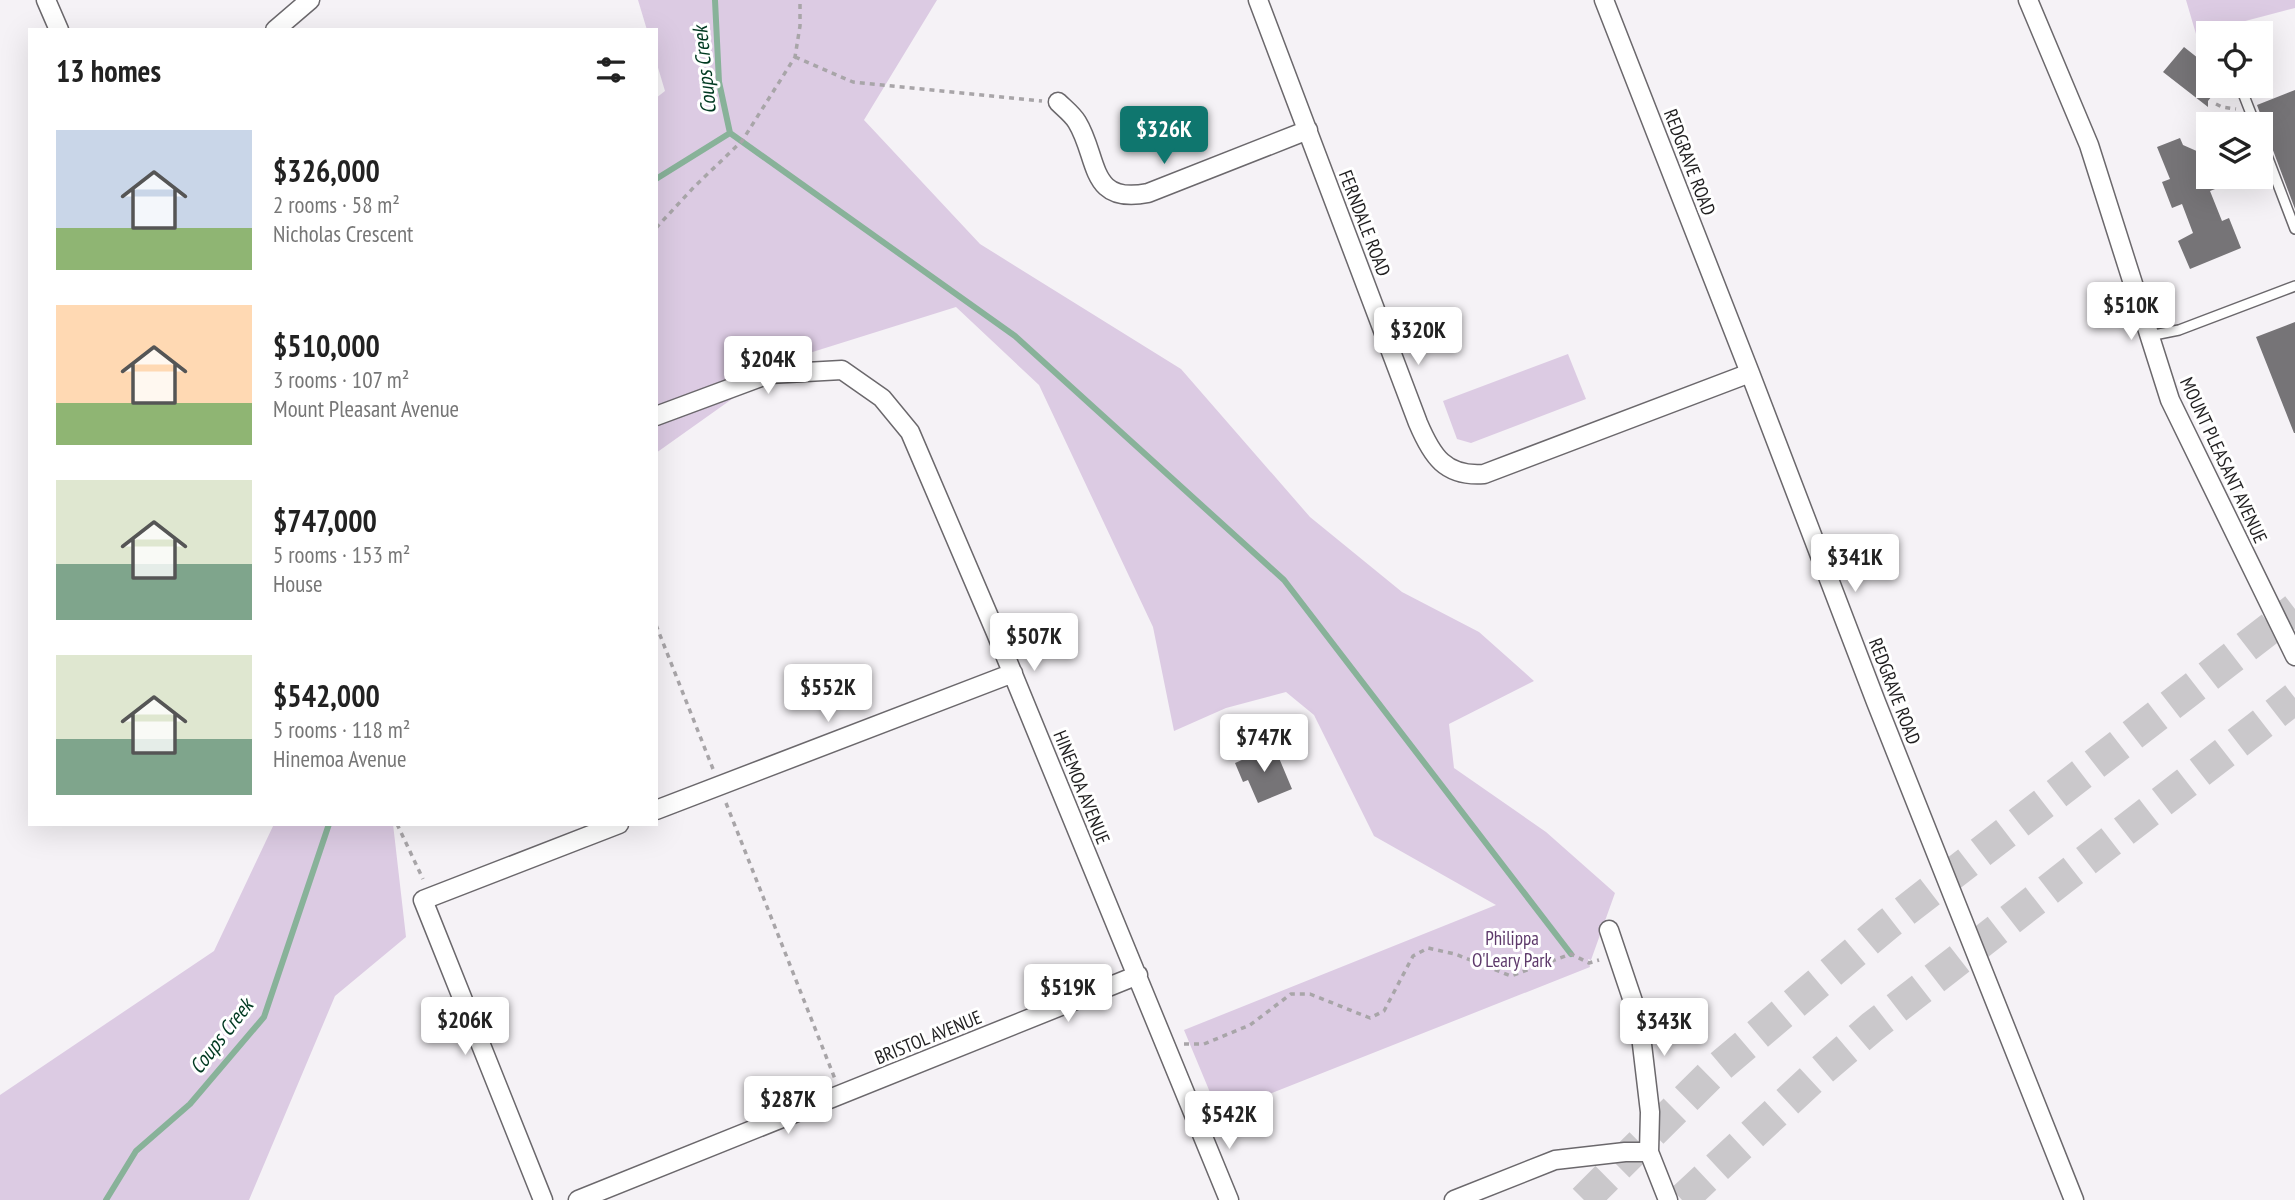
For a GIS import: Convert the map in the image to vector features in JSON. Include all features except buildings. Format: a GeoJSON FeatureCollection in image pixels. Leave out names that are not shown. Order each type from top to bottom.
{"type":"FeatureCollection","features":[{"type":"Feature","properties":{"kind":"street"},"geometry":{"type":"LineString","coordinates":[[46,0],[58,28]]}},
{"type":"Feature","properties":{"kind":"street"},"geometry":{"type":"LineString","coordinates":[[277,28],[310,0]]}},
{"type":"Feature","properties":{"kind":"street","name":"FERNDALE ROAD"},"geometry":{"type":"LineString","coordinates":[[1258,0],[1426,442],[1450,468],[1466,475],[1484,474],[1751,373]]}},
{"type":"Feature","properties":{"kind":"street","name":"REDGRAVE ROAD"},"geometry":{"type":"LineString","coordinates":[[1604,0],[1751,373],[1876,702],[2074,1200]]}},
{"type":"Feature","properties":{"kind":"street","name":"MOUNT PLEASANT AVENUE"},"geometry":{"type":"LineString","coordinates":[[2028,0],[2089,145],[2169,400],[2295,656]]}},
{"type":"Feature","properties":{"kind":"street"},"geometry":{"type":"LineString","coordinates":[[1058,102],[1077,121],[1096,173],[1104,186],[1116,194],[1133,196],[1148,193],[1308,130]]}},
{"type":"Feature","properties":{"kind":"street","name":"HINEMOA AVENUE"},"geometry":{"type":"LineString","coordinates":[[658,415],[769,374],[842,370],[882,398],[910,432],[1013,673],[1229,1200]]}},
{"type":"Feature","properties":{"kind":"street"},"geometry":{"type":"LineString","coordinates":[[658,809],[1013,673]]}},
{"type":"Feature","properties":{"kind":"street"},"geometry":{"type":"LineString","coordinates":[[543,1200],[423,900],[614,826]]}},
{"type":"Feature","properties":{"kind":"street"},"geometry":{"type":"LineString","coordinates":[[1609,930],[1639,1019],[1650,1112],[1649,1152],[1668,1200]]}},
{"type":"Feature","properties":{"kind":"street","name":"BRISTOL AVENUE"},"geometry":{"type":"LineString","coordinates":[[578,1200],[1138,975]]}},
{"type":"Feature","properties":{"kind":"street"},"geometry":{"type":"LineString","coordinates":[[1454,1200],[1555,1160],[1649,1152]]}},
{"type":"Feature","properties":{"kind":"lane"},"geometry":{"type":"LineString","coordinates":[[2273,171],[2295,229]]}},
{"type":"Feature","properties":{"kind":"lane"},"geometry":{"type":"LineString","coordinates":[[2149,336],[2179,330],[2295,286]]}},
{"type":"Feature","properties":{"kind":"path"},"geometry":{"type":"LineString","coordinates":[[658,227],[694,187],[742,141],[795,57],[800,26],[800,0]]}},
{"type":"Feature","properties":{"kind":"path"},"geometry":{"type":"LineString","coordinates":[[795,57],[853,82],[1058,102]]}},
{"type":"Feature","properties":{"kind":"path"},"geometry":{"type":"LineString","coordinates":[[658,630],[841,1094]]}},
{"type":"Feature","properties":{"kind":"path"},"geometry":{"type":"LineString","coordinates":[[398,826],[430,892],[423,900]]}},
{"type":"Feature","properties":{"kind":"path"},"geometry":{"type":"LineString","coordinates":[[1165,1044],[1204,1044],[1250,1025],[1291,994],[1310,994],[1370,1018],[1384,1011],[1413,956],[1428,948],[1455,954],[1511,976],[1571,954],[1589,963],[1617,953]]}},
{"type":"Feature","properties":{"kind":"green space","name":"Philippa O'Leary Park"},"geometry":{"type":"Polygon","coordinates":[[[638,0],[937,0],[864,120],[980,244],[1181,369],[1310,517],[1402,592],[1479,632],[1534,681],[1449,724],[1454,768],[1546,832],[1615,893],[1591,960],[1588,959],[1590,967],[1219,1114],[1184,1030],[1496,905],[1374,836],[1314,715],[1286,692],[1226,708],[1174,731],[1153,627],[1039,385],[956,307],[787,360],[658,452],[658,96],[665,91],[658,68],[658,28],[646,28],[638,0]]]}},
{"type":"Feature","properties":{"kind":"green space"},"geometry":{"type":"Polygon","coordinates":[[[2186,0],[2295,0],[2295,8],[2246,21],[2196,21],[2196,34],[2186,0]]]}},
{"type":"Feature","properties":{"kind":"green space"},"geometry":{"type":"Polygon","coordinates":[[[1568,354],[1586,399],[1471,443],[1457,439],[1443,401],[1568,354]]]}},
{"type":"Feature","properties":{"kind":"green space"},"geometry":{"type":"Polygon","coordinates":[[[273,826],[393,826],[406,937],[335,996],[249,1200],[0,1200],[0,1095],[214,951],[273,826]]]}},
{"type":"Feature","properties":{"kind":"waterway","name":"Coups Creek"},"geometry":{"type":"LineString","coordinates":[[658,178],[730,133],[719,82],[715,0]]}},
{"type":"Feature","properties":{"kind":"waterway"},"geometry":{"type":"LineString","coordinates":[[730,133],[1015,336],[1284,580],[1571,954]]}},
{"type":"Feature","properties":{"kind":"waterway","name":"Coups Creek"},"geometry":{"type":"LineString","coordinates":[[106,1200],[136,1151],[190,1104],[264,1017],[328,826]]}},
{"type":"Feature","properties":{"kind":"tunnel"},"geometry":{"type":"LineString","coordinates":[[1584,1200],[1711,1074],[1888,924],[2295,609]]}},
{"type":"Feature","properties":{"kind":"tunnel"},"geometry":{"type":"LineString","coordinates":[[1682,1200],[1816,1075],[1872,1027],[2295,698]]}}]}
